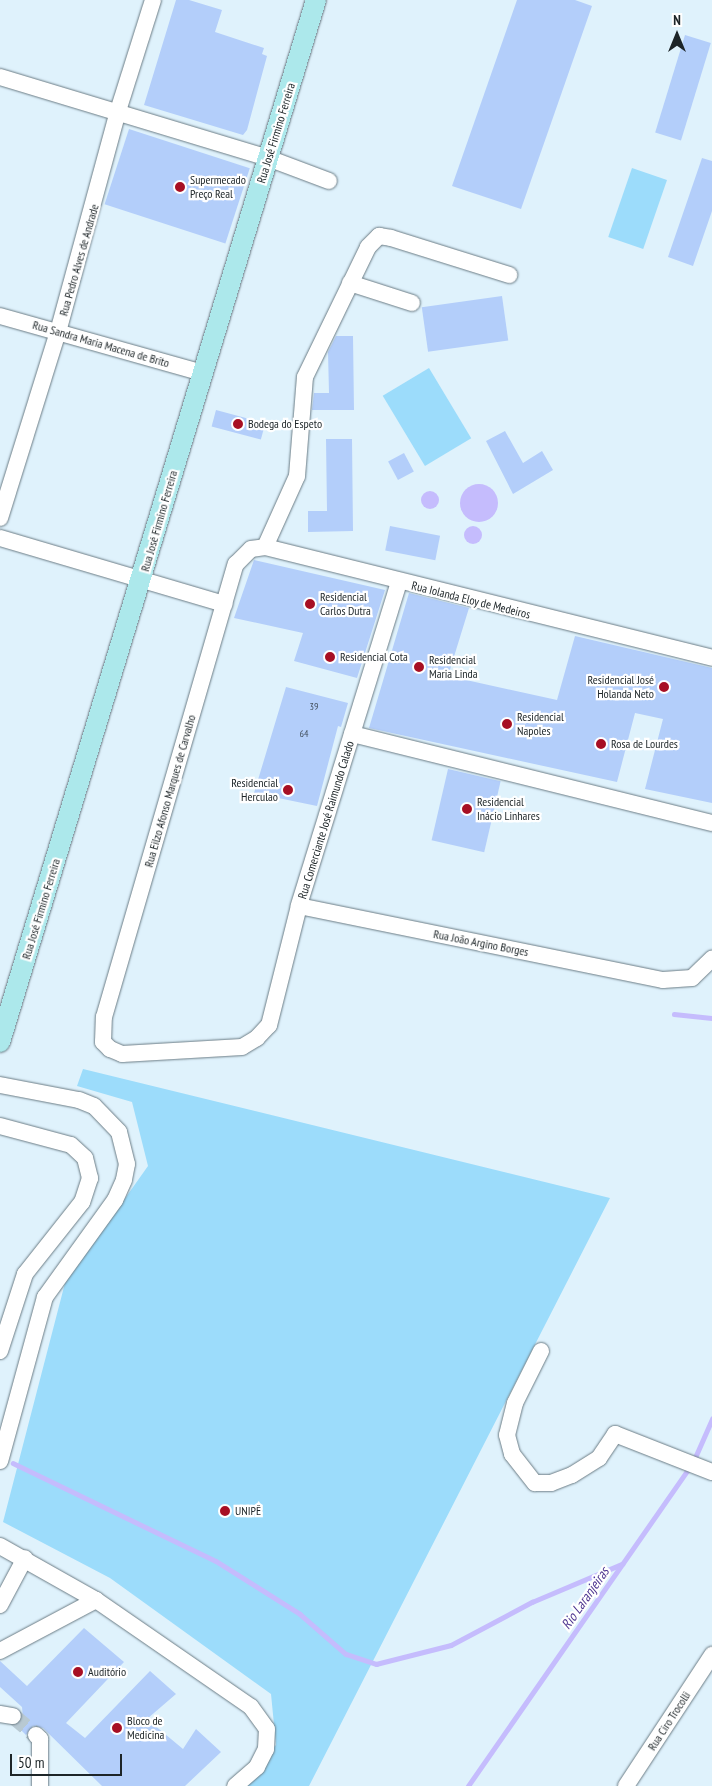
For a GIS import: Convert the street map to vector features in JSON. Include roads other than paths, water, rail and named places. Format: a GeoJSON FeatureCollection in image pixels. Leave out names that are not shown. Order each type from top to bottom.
{"type":"FeatureCollection","features":[{"type":"Feature","properties":{"kind":"main road","name":"Rua José Firmino Ferreira"},"geometry":{"type":"LineString","coordinates":[[0,1042],[142,581],[316,0]]}},
{"type":"Feature","properties":{"kind":"street","name":"Rua Pedro Alves de Andrade"},"geometry":{"type":"LineString","coordinates":[[0,518],[58,332],[118,111],[153,0]]}},
{"type":"Feature","properties":{"kind":"street"},"geometry":{"type":"LineString","coordinates":[[0,77],[118,111],[268,158],[329,181]]}},
{"type":"Feature","properties":{"kind":"street"},"geometry":{"type":"LineString","coordinates":[[265,547],[297,476],[305,377],[368,247],[379,236],[509,275]]}},
{"type":"Feature","properties":{"kind":"street"},"geometry":{"type":"LineString","coordinates":[[350,283],[412,303]]}},
{"type":"Feature","properties":{"kind":"street","name":"Rua Sandra Maria Macena de Brito"},"geometry":{"type":"LineString","coordinates":[[0,316],[203,373]]}},
{"type":"Feature","properties":{"kind":"street"},"geometry":{"type":"LineString","coordinates":[[0,538],[224,604]]}},
{"type":"Feature","properties":{"kind":"street","name":"Rua Eilzo Afonso Marques de Carvalho"},"geometry":{"type":"LineString","coordinates":[[242,1047],[122,1054],[110,1049],[104,1042],[104,1017],[236,564],[251,549],[265,547]]}},
{"type":"Feature","properties":{"kind":"street","name":"Rua Iolanda Eloy de Medeiros"},"geometry":{"type":"LineString","coordinates":[[265,547],[399,582],[712,658]]}},
{"type":"Feature","properties":{"kind":"street","name":"Rua Comerciante José Raimundo Calado"},"geometry":{"type":"LineString","coordinates":[[242,1047],[257,1038],[269,1025],[299,906],[399,582]]}},
{"type":"Feature","properties":{"kind":"street"},"geometry":{"type":"LineString","coordinates":[[352,734],[712,823]]}},
{"type":"Feature","properties":{"kind":"street","name":"Rua João Argino Borges"},"geometry":{"type":"LineString","coordinates":[[299,906],[663,980],[692,978],[712,959]]}},
{"type":"Feature","properties":{"kind":"street"},"geometry":{"type":"LineString","coordinates":[[0,1085],[79,1100],[94,1106],[119,1132],[127,1164],[124,1180],[115,1200],[45,1297],[0,1461]]}},
{"type":"Feature","properties":{"kind":"street"},"geometry":{"type":"LineString","coordinates":[[0,1126],[71,1145],[85,1158],[90,1178],[82,1202],[25,1274],[0,1351]]}},
{"type":"Feature","properties":{"kind":"street"},"geometry":{"type":"LineString","coordinates":[[541,1351],[515,1403],[507,1435],[512,1454],[535,1483],[551,1483],[572,1475],[599,1458],[615,1434],[674,1455],[705,1469]]}},
{"type":"Feature","properties":{"kind":"street"},"geometry":{"type":"LineString","coordinates":[[0,1546],[25,1558],[96,1600],[243,1702],[260,1717],[267,1729],[266,1749],[257,1767],[236,1786]]}},
{"type":"Feature","properties":{"kind":"street"},"geometry":{"type":"LineString","coordinates":[[0,1605],[25,1558]]}},
{"type":"Feature","properties":{"kind":"street"},"geometry":{"type":"LineString","coordinates":[[0,1650],[96,1600]]}},
{"type":"Feature","properties":{"kind":"street","name":"Rua Ciro Trocolli"},"geometry":{"type":"LineString","coordinates":[[630,1785],[712,1655]]}},
{"type":"Feature","properties":{"kind":"street"},"geometry":{"type":"LineString","coordinates":[[36,1735],[40,1739],[40,1786]]}},
{"type":"Feature","properties":{"kind":"waterway"},"geometry":{"type":"LineString","coordinates":[[674,1014],[712,1018]]}},
{"type":"Feature","properties":{"kind":"waterway","name":"Rio Laranjeiras"},"geometry":{"type":"LineString","coordinates":[[694,1460],[712,1419]]}},
{"type":"Feature","properties":{"kind":"waterway"},"geometry":{"type":"LineString","coordinates":[[13,1463],[216,1561],[300,1614],[346,1654],[376,1664],[451,1645],[532,1602],[622,1564]]}},
{"type":"Feature","properties":{"kind":"waterway","name":"Rio Laranjeiras"},"geometry":{"type":"LineString","coordinates":[[468,1786],[690,1467]]}},
{"type":"Feature","properties":{"kind":"tunnel"},"geometry":{"type":"LineString","coordinates":[[13,1716],[36,1735]]}},
{"type":"Feature","properties":{"kind":"place","name":"Supermecado Preço Real"},"geometry":{"type":"Point","coordinates":[180,187]}},
{"type":"Feature","properties":{"kind":"place","name":"Bodega do Espeto"},"geometry":{"type":"Point","coordinates":[238,424]}},
{"type":"Feature","properties":{"kind":"place","name":"Residencial Carlos Dutra"},"geometry":{"type":"Point","coordinates":[310,604]}},
{"type":"Feature","properties":{"kind":"place","name":"Residencial Cota"},"geometry":{"type":"Point","coordinates":[330,657]}},
{"type":"Feature","properties":{"kind":"place","name":"Residencial Maria Linda"},"geometry":{"type":"Point","coordinates":[419,667]}},
{"type":"Feature","properties":{"kind":"place","name":"Residencial José Holanda Neto"},"geometry":{"type":"Point","coordinates":[664,687]}},
{"type":"Feature","properties":{"kind":"place","name":"Residencial Napoles"},"geometry":{"type":"Point","coordinates":[507,724]}},
{"type":"Feature","properties":{"kind":"place","name":"Rosa de Lourdes"},"geometry":{"type":"Point","coordinates":[601,744]}},
{"type":"Feature","properties":{"kind":"place","name":"Residencial Herculao"},"geometry":{"type":"Point","coordinates":[288,790]}},
{"type":"Feature","properties":{"kind":"place","name":"Residencial Inácio Linhares"},"geometry":{"type":"Point","coordinates":[467,809]}},
{"type":"Feature","properties":{"kind":"place","name":"UNIPÊ"},"geometry":{"type":"Point","coordinates":[225,1511]}},
{"type":"Feature","properties":{"kind":"place","name":"Auditório"},"geometry":{"type":"Point","coordinates":[78,1672]}},
{"type":"Feature","properties":{"kind":"place","name":"Bloco de Medicina"},"geometry":{"type":"Point","coordinates":[117,1728]}}]}
